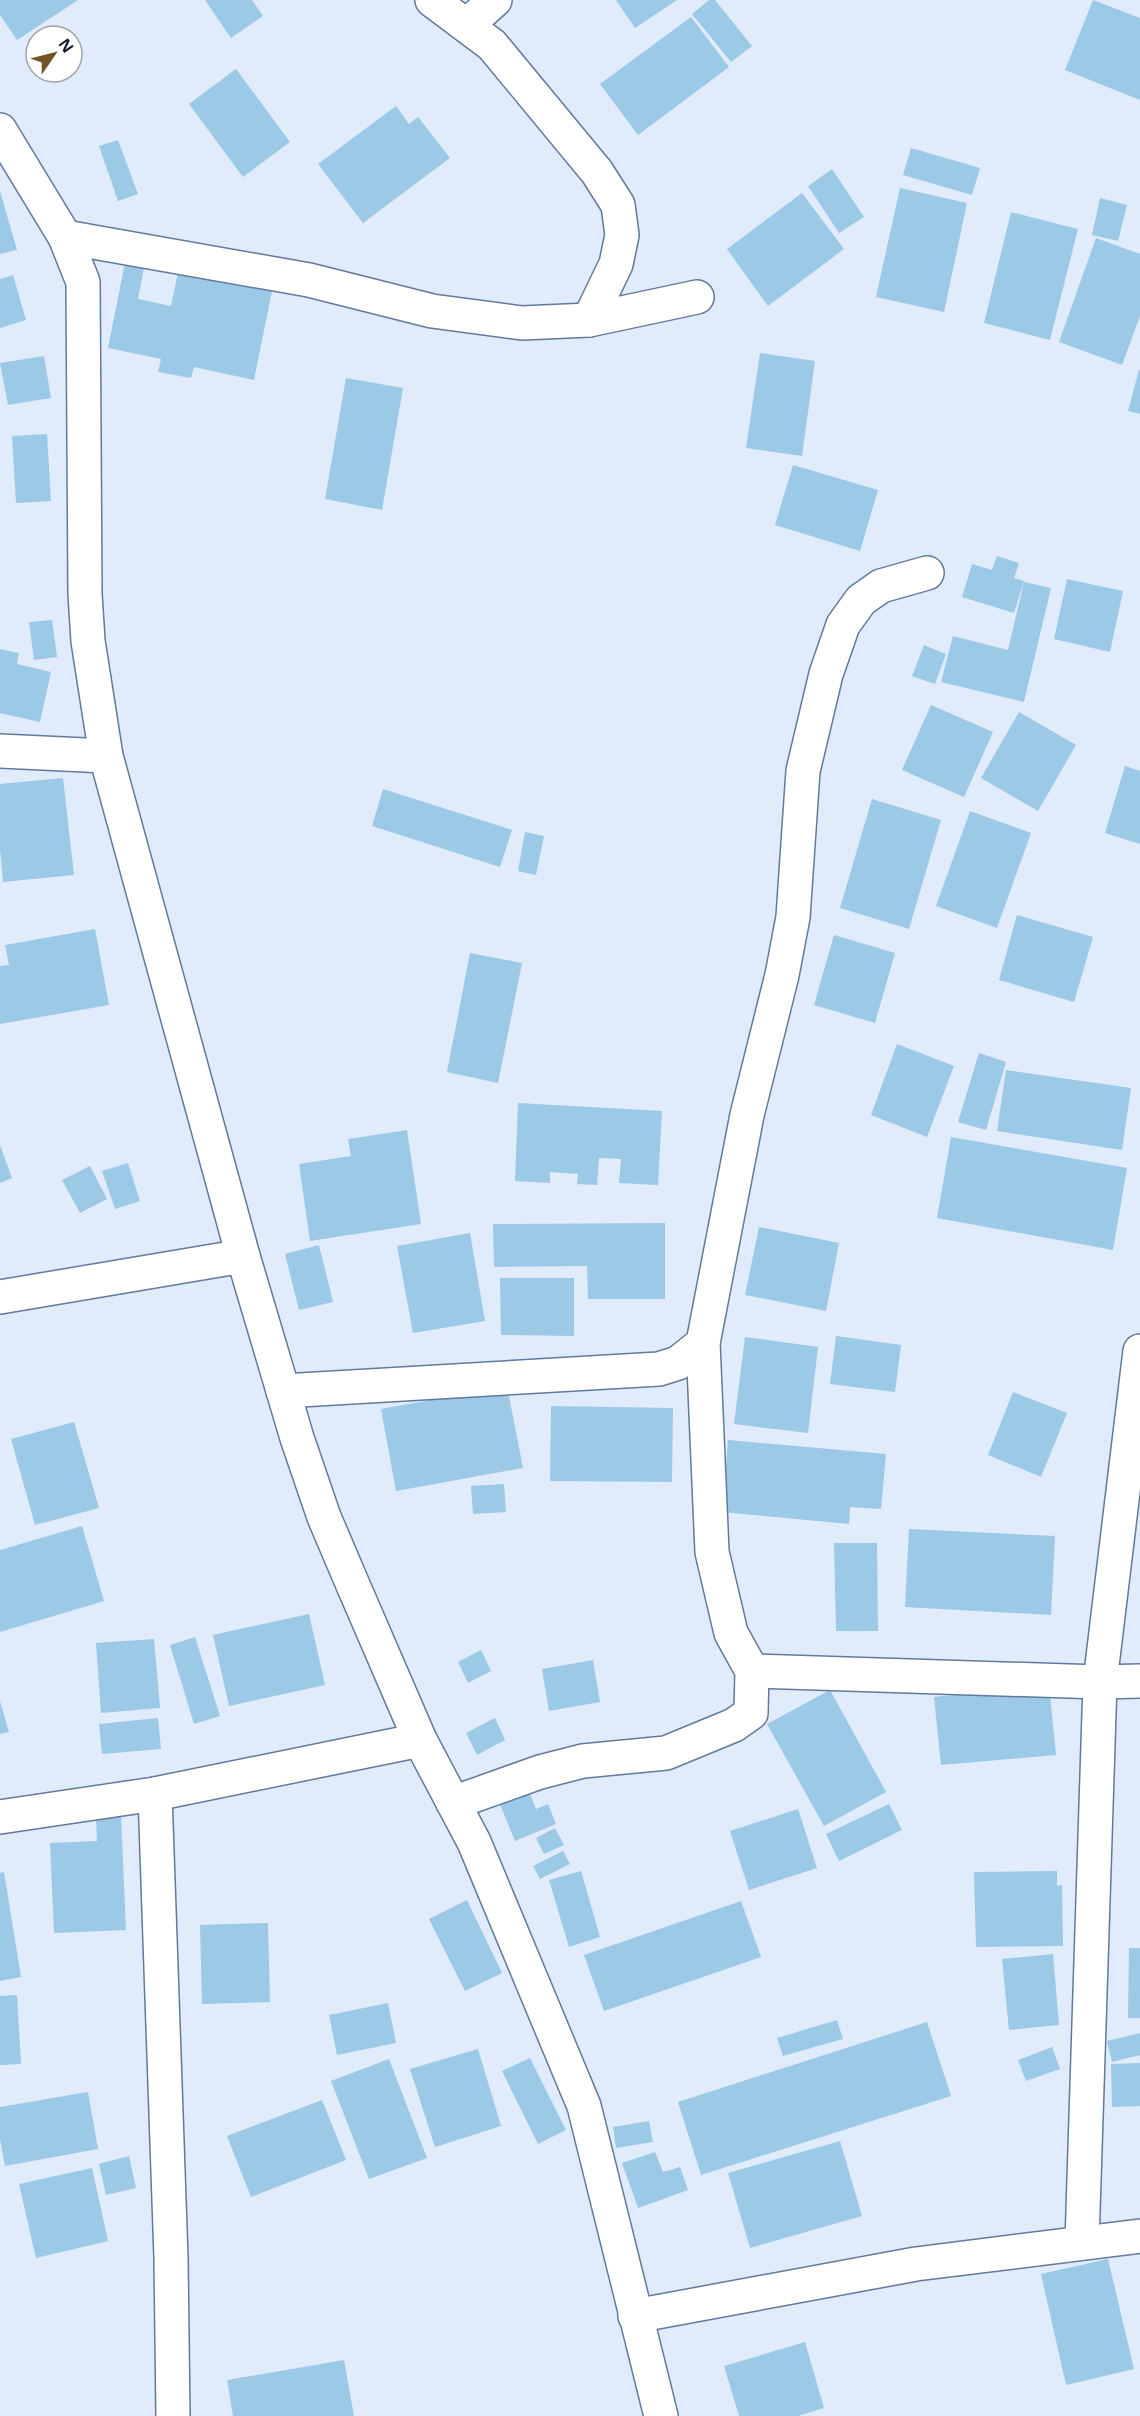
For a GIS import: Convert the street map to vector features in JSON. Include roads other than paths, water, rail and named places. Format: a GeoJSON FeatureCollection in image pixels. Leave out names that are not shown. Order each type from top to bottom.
{"type":"FeatureCollection","features":[{"type":"Feature","properties":{"kind":"street"},"geometry":{"type":"LineString","coordinates":[[432,0],[492,45],[597,172],[618,205],[622,235],[616,264],[589,320]]}},
{"type":"Feature","properties":{"kind":"street"},"geometry":{"type":"LineString","coordinates":[[467,25],[495,0]]}},
{"type":"Feature","properties":{"kind":"street"},"geometry":{"type":"LineString","coordinates":[[0,130],[65,237],[83,282],[84,594],[88,641],[106,756],[243,1256],[283,1391],[324,1517],[420,1740],[474,1842],[584,2106],[634,2316],[661,2416]]}},
{"type":"Feature","properties":{"kind":"street"},"geometry":{"type":"LineString","coordinates":[[65,237],[309,280],[432,311],[522,323],[589,320],[697,297]]}},
{"type":"Feature","properties":{"kind":"street"},"geometry":{"type":"LineString","coordinates":[[453,1803],[540,1772],[583,1761],[666,1753],[734,1725],[752,1713],[752,1671],[731,1633],[712,1552],[703,1343],[747,1114],[782,975],[793,917],[804,771],[826,674],[843,625],[861,600],[881,586],[927,573]]}},
{"type":"Feature","properties":{"kind":"street"},"geometry":{"type":"LineString","coordinates":[[0,751],[106,756]]}},
{"type":"Feature","properties":{"kind":"street"},"geometry":{"type":"LineString","coordinates":[[0,1297],[243,1256]]}},
{"type":"Feature","properties":{"kind":"street"},"geometry":{"type":"LineString","coordinates":[[283,1391],[659,1369],[678,1363],[703,1343]]}},
{"type":"Feature","properties":{"kind":"street"},"geometry":{"type":"LineString","coordinates":[[1082,2242],[1100,1682],[1140,1351]]}},
{"type":"Feature","properties":{"kind":"street"},"geometry":{"type":"LineString","coordinates":[[752,1671],[1100,1682],[1140,1681]]}},
{"type":"Feature","properties":{"kind":"street"},"geometry":{"type":"LineString","coordinates":[[0,1817],[155,1794],[420,1740]]}},
{"type":"Feature","properties":{"kind":"street"},"geometry":{"type":"LineString","coordinates":[[155,1794],[171,2258],[173,2416]]}},
{"type":"Feature","properties":{"kind":"street"},"geometry":{"type":"LineString","coordinates":[[634,2316],[916,2264],[1140,2236]]}}]}
